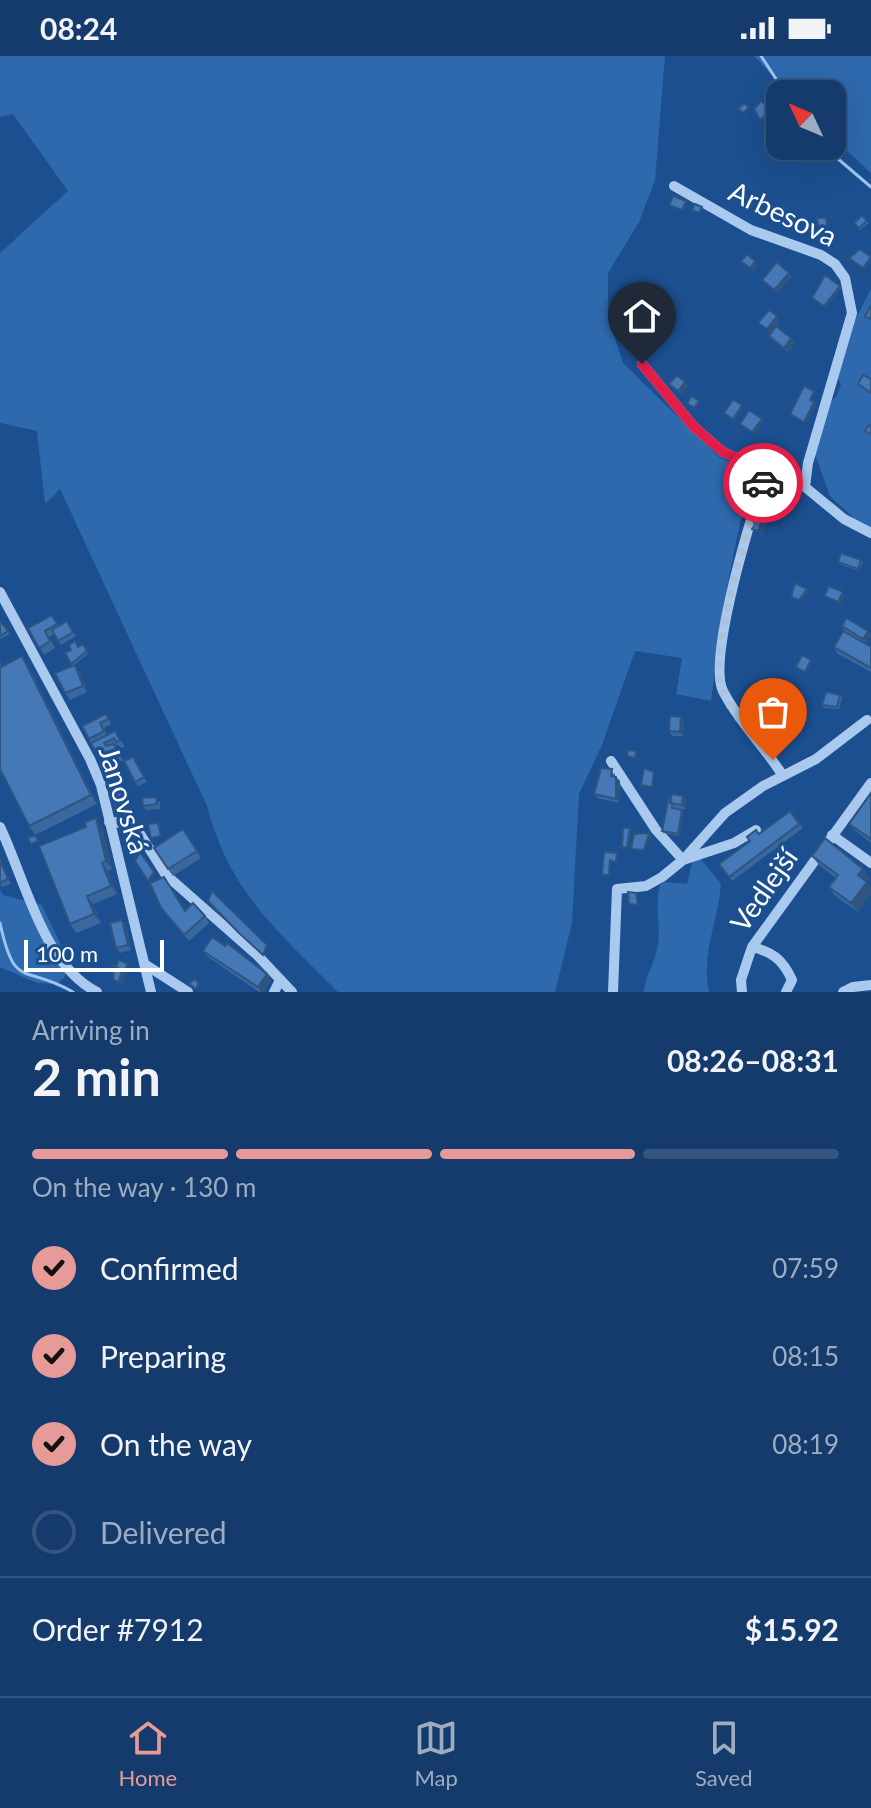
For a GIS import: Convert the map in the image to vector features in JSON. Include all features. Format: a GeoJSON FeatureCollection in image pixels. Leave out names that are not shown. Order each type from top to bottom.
{"type":"FeatureCollection","features":[{"type":"Feature","properties":{"kind":"street","name":"Arbesova"},"geometry":{"type":"LineString","coordinates":[[674,186],[751,230],[821,255],[835,264],[845,278],[852,313],[808,463],[805,487]]}},
{"type":"Feature","properties":{"kind":"street"},"geometry":{"type":"LineString","coordinates":[[642,364],[694,427],[723,452],[805,487],[844,519],[871,533]]}},
{"type":"Feature","properties":{"kind":"street"},"geometry":{"type":"LineString","coordinates":[[767,471],[753,508],[723,639],[719,679],[734,708],[783,776]]}},
{"type":"Feature","properties":{"kind":"street","name":"Janovská"},"geometry":{"type":"LineString","coordinates":[[0,592],[90,759],[109,822],[151,992]]}},
{"type":"Feature","properties":{"kind":"street"},"geometry":{"type":"LineString","coordinates":[[613,992],[617,889],[646,886],[683,860],[725,813],[816,759],[867,720]]}},
{"type":"Feature","properties":{"kind":"street"},"geometry":{"type":"LineString","coordinates":[[611,761],[656,830],[683,860]]}},
{"type":"Feature","properties":{"kind":"street","name":"Vedlejší"},"geometry":{"type":"LineString","coordinates":[[742,992],[741,980],[752,947],[871,783]]}},
{"type":"Feature","properties":{"kind":"street"},"geometry":{"type":"LineString","coordinates":[[109,822],[133,823],[166,875],[292,992]]}},
{"type":"Feature","properties":{"kind":"street"},"geometry":{"type":"LineString","coordinates":[[0,827],[54,954],[71,976],[97,992]]}},
{"type":"Feature","properties":{"kind":"street"},"geometry":{"type":"LineString","coordinates":[[683,860],[734,843],[756,830]]}},
{"type":"Feature","properties":{"kind":"street"},"geometry":{"type":"LineString","coordinates":[[832,835],[871,863]]}},
{"type":"Feature","properties":{"kind":"street"},"geometry":{"type":"LineString","coordinates":[[752,947],[769,951],[785,963],[792,980],[786,992]]}},
{"type":"Feature","properties":{"kind":"street"},"geometry":{"type":"LineString","coordinates":[[146,965],[188,992]]}},
{"type":"Feature","properties":{"kind":"street"},"geometry":{"type":"LineString","coordinates":[[274,992],[280,980]]}},
{"type":"Feature","properties":{"kind":"street"},"geometry":{"type":"LineString","coordinates":[[843,992],[871,985]]}},
{"type":"Feature","properties":{"kind":"shaded area"},"geometry":{"type":"Polygon","coordinates":[[[0,56],[665,56],[655,180],[639,222],[608,273],[608,317],[623,363],[719,457],[753,474],[733,558],[711,701],[676,694],[682,658],[635,651],[602,745],[579,794],[572,923],[555,992],[338,992],[276,929],[242,887],[60,489],[45,504],[37,431],[0,423],[0,253],[68,191],[13,114],[0,117],[0,56]]]}},
{"type":"Feature","properties":{"kind":"shaded area"},"geometry":{"type":"Polygon","coordinates":[[[754,56],[871,56],[871,173],[846,150],[846,80],[777,80],[754,56]]]}},
{"type":"Feature","properties":{"kind":"shaded area"},"geometry":{"type":"Polygon","coordinates":[[[871,289],[871,528],[855,519],[830,496],[814,452],[831,401],[837,396],[841,384],[838,379],[852,326],[871,289]]]}},
{"type":"Feature","properties":{"kind":"shaded area"},"geometry":{"type":"Polygon","coordinates":[[[700,858],[721,884],[708,951],[709,992],[644,992],[656,955],[660,885],[664,882],[687,884],[693,859],[700,858]]]}},
{"type":"Feature","properties":{"kind":"shaded area"},"geometry":{"type":"Polygon","coordinates":[[[0,890],[3,895],[42,905],[69,962],[64,978],[57,984],[37,983],[0,967],[0,890]]]}},
{"type":"Feature","properties":{"kind":"building"},"geometry":{"type":"Polygon","coordinates":[[[761,101],[766,105],[766,120],[763,117],[760,120],[754,109],[761,101]]]}},
{"type":"Feature","properties":{"kind":"building"},"geometry":{"type":"Polygon","coordinates":[[[744,103],[749,107],[744,113],[738,109],[744,103]]]}},
{"type":"Feature","properties":{"kind":"building"},"geometry":{"type":"Polygon","coordinates":[[[673,196],[686,201],[682,210],[669,205],[673,196]]]}},
{"type":"Feature","properties":{"kind":"building"},"geometry":{"type":"Polygon","coordinates":[[[695,204],[702,207],[699,213],[692,210],[695,204]]]}},
{"type":"Feature","properties":{"kind":"building"},"geometry":{"type":"Polygon","coordinates":[[[862,215],[867,221],[859,228],[854,223],[862,215]]]}},
{"type":"Feature","properties":{"kind":"building"},"geometry":{"type":"Polygon","coordinates":[[[817,218],[826,218],[828,232],[819,232],[817,218]]]}},
{"type":"Feature","properties":{"kind":"building"},"geometry":{"type":"Polygon","coordinates":[[[860,249],[871,257],[863,268],[849,258],[860,249]]]}},
{"type":"Feature","properties":{"kind":"building"},"geometry":{"type":"Polygon","coordinates":[[[747,254],[755,261],[750,268],[741,261],[747,254]]]}},
{"type":"Feature","properties":{"kind":"building"},"geometry":{"type":"Polygon","coordinates":[[[777,262],[789,273],[774,290],[762,280],[777,262]]]}},
{"type":"Feature","properties":{"kind":"building"},"geometry":{"type":"Polygon","coordinates":[[[825,275],[840,286],[824,306],[812,298],[825,275]]]}},
{"type":"Feature","properties":{"kind":"building"},"geometry":{"type":"Polygon","coordinates":[[[871,308],[871,319],[865,317],[871,308]]]}},
{"type":"Feature","properties":{"kind":"building"},"geometry":{"type":"Polygon","coordinates":[[[769,310],[777,316],[767,329],[758,323],[769,310]]]}},
{"type":"Feature","properties":{"kind":"building"},"geometry":{"type":"Polygon","coordinates":[[[658,317],[668,326],[654,347],[643,340],[658,317]]]}},
{"type":"Feature","properties":{"kind":"building"},"geometry":{"type":"Polygon","coordinates":[[[776,326],[791,338],[784,348],[769,336],[776,326]]]}},
{"type":"Feature","properties":{"kind":"building"},"geometry":{"type":"Polygon","coordinates":[[[677,375],[685,382],[678,391],[669,384],[677,375]]]}},
{"type":"Feature","properties":{"kind":"building"},"geometry":{"type":"Polygon","coordinates":[[[863,375],[871,379],[871,393],[858,384],[863,375]]]}},
{"type":"Feature","properties":{"kind":"building"},"geometry":{"type":"Polygon","coordinates":[[[804,386],[814,391],[810,400],[814,402],[804,422],[790,414],[804,386]]]}},
{"type":"Feature","properties":{"kind":"building"},"geometry":{"type":"Polygon","coordinates":[[[692,396],[699,401],[694,408],[687,403],[692,396]]]}},
{"type":"Feature","properties":{"kind":"building"},"geometry":{"type":"Polygon","coordinates":[[[733,400],[742,405],[733,419],[724,413],[733,400]]]}},
{"type":"Feature","properties":{"kind":"building"},"geometry":{"type":"Polygon","coordinates":[[[749,410],[762,419],[752,432],[740,424],[749,410]]]}},
{"type":"Feature","properties":{"kind":"building"},"geometry":{"type":"Polygon","coordinates":[[[755,514],[763,517],[758,531],[752,529],[755,514]]]}},
{"type":"Feature","properties":{"kind":"building"},"geometry":{"type":"Polygon","coordinates":[[[841,553],[861,560],[858,569],[838,562],[841,553]]]}},
{"type":"Feature","properties":{"kind":"building"},"geometry":{"type":"Polygon","coordinates":[[[795,583],[807,589],[799,600],[791,597],[795,583]]]}},
{"type":"Feature","properties":{"kind":"building"},"geometry":{"type":"Polygon","coordinates":[[[829,586],[843,592],[838,602],[824,596],[829,586]]]}},
{"type":"Feature","properties":{"kind":"building"},"geometry":{"type":"Polygon","coordinates":[[[52,615],[57,624],[45,631],[50,641],[39,648],[28,628],[52,615]]]}},
{"type":"Feature","properties":{"kind":"building"},"geometry":{"type":"Polygon","coordinates":[[[846,618],[868,631],[863,639],[842,626],[846,618]]]}},
{"type":"Feature","properties":{"kind":"building"},"geometry":{"type":"Polygon","coordinates":[[[0,621],[8,631],[0,636],[0,621]]]}},
{"type":"Feature","properties":{"kind":"building"},"geometry":{"type":"Polygon","coordinates":[[[67,621],[73,632],[58,641],[52,630],[67,621]]]}},
{"type":"Feature","properties":{"kind":"building"},"geometry":{"type":"Polygon","coordinates":[[[843,631],[871,647],[871,668],[834,647],[843,631]]]}},
{"type":"Feature","properties":{"kind":"building"},"geometry":{"type":"Polygon","coordinates":[[[75,641],[78,647],[83,644],[87,651],[71,664],[65,653],[71,650],[69,645],[75,641]]]}},
{"type":"Feature","properties":{"kind":"building"},"geometry":{"type":"Polygon","coordinates":[[[802,655],[811,660],[805,672],[796,667],[802,655]]]}},
{"type":"Feature","properties":{"kind":"building"},"geometry":{"type":"Polygon","coordinates":[[[22,656],[91,795],[29,826],[0,769],[0,666],[22,656]]]}},
{"type":"Feature","properties":{"kind":"building"},"geometry":{"type":"Polygon","coordinates":[[[75,665],[83,686],[65,693],[55,673],[75,665]]]}},
{"type":"Feature","properties":{"kind":"building"},"geometry":{"type":"Polygon","coordinates":[[[826,692],[840,695],[837,707],[822,705],[826,692]]]}},
{"type":"Feature","properties":{"kind":"building"},"geometry":{"type":"Polygon","coordinates":[[[106,714],[108,719],[100,723],[104,731],[89,739],[82,726],[106,714]]]}},
{"type":"Feature","properties":{"kind":"building"},"geometry":{"type":"Polygon","coordinates":[[[670,716],[681,717],[680,732],[669,731],[670,716]]]}},
{"type":"Feature","properties":{"kind":"building"},"geometry":{"type":"Polygon","coordinates":[[[115,731],[120,740],[116,742],[114,738],[104,743],[106,746],[114,744],[118,753],[111,757],[113,762],[104,767],[91,743],[115,731]]]}},
{"type":"Feature","properties":{"kind":"building"},"geometry":{"type":"Polygon","coordinates":[[[628,750],[636,751],[635,758],[627,756],[628,750]]]}},
{"type":"Feature","properties":{"kind":"building"},"geometry":{"type":"Polygon","coordinates":[[[133,757],[144,777],[135,782],[124,761],[133,757]]]}},
{"type":"Feature","properties":{"kind":"building"},"geometry":{"type":"Polygon","coordinates":[[[601,768],[612,769],[611,776],[616,777],[616,799],[594,794],[601,768]]]}},
{"type":"Feature","properties":{"kind":"building"},"geometry":{"type":"Polygon","coordinates":[[[644,768],[654,772],[652,787],[641,785],[644,768]]]}},
{"type":"Feature","properties":{"kind":"building"},"geometry":{"type":"Polygon","coordinates":[[[121,791],[124,804],[130,807],[116,811],[111,794],[121,791]]]}},
{"type":"Feature","properties":{"kind":"building"},"geometry":{"type":"Polygon","coordinates":[[[871,793],[871,839],[849,824],[871,793]]]}},
{"type":"Feature","properties":{"kind":"building"},"geometry":{"type":"Polygon","coordinates":[[[672,794],[683,796],[682,805],[670,803],[672,794]]]}},
{"type":"Feature","properties":{"kind":"building"},"geometry":{"type":"Polygon","coordinates":[[[156,797],[157,804],[143,806],[142,798],[156,797]]]}},
{"type":"Feature","properties":{"kind":"building"},"geometry":{"type":"Polygon","coordinates":[[[669,797],[672,808],[682,810],[678,834],[662,831],[669,797]]]}},
{"type":"Feature","properties":{"kind":"building"},"geometry":{"type":"Polygon","coordinates":[[[790,811],[799,824],[729,877],[719,864],[750,841],[747,837],[756,830],[759,834],[790,811]]]}},
{"type":"Feature","properties":{"kind":"building"},"geometry":{"type":"Polygon","coordinates":[[[96,818],[106,861],[102,863],[111,886],[87,896],[94,914],[70,924],[39,846],[86,827],[85,822],[96,818]]]}},
{"type":"Feature","properties":{"kind":"building"},"geometry":{"type":"Polygon","coordinates":[[[158,823],[161,836],[151,838],[148,824],[158,823]]]}},
{"type":"Feature","properties":{"kind":"building"},"geometry":{"type":"Polygon","coordinates":[[[623,828],[630,828],[627,847],[622,847],[623,828]]]}},
{"type":"Feature","properties":{"kind":"building"},"geometry":{"type":"Polygon","coordinates":[[[183,829],[197,851],[168,869],[154,848],[183,829]]]}},
{"type":"Feature","properties":{"kind":"building"},"geometry":{"type":"Polygon","coordinates":[[[649,833],[644,850],[631,849],[634,834],[649,833]]]}},
{"type":"Feature","properties":{"kind":"building"},"geometry":{"type":"Polygon","coordinates":[[[35,835],[38,841],[31,844],[28,838],[35,835]]]}},
{"type":"Feature","properties":{"kind":"building"},"geometry":{"type":"Polygon","coordinates":[[[825,838],[863,869],[858,875],[867,882],[851,903],[829,887],[838,875],[812,856],[825,838]]]}},
{"type":"Feature","properties":{"kind":"building"},"geometry":{"type":"Polygon","coordinates":[[[140,852],[154,872],[148,881],[135,861],[140,852]]]}},
{"type":"Feature","properties":{"kind":"building"},"geometry":{"type":"Polygon","coordinates":[[[604,852],[617,853],[616,862],[610,860],[609,875],[602,875],[604,852]]]}},
{"type":"Feature","properties":{"kind":"building"},"geometry":{"type":"Polygon","coordinates":[[[0,860],[8,879],[0,883],[0,860]]]}},
{"type":"Feature","properties":{"kind":"building"},"geometry":{"type":"Polygon","coordinates":[[[164,877],[185,911],[193,903],[205,916],[184,935],[161,908],[150,883],[164,877]]]}},
{"type":"Feature","properties":{"kind":"building"},"geometry":{"type":"Polygon","coordinates":[[[212,891],[267,945],[263,955],[208,901],[212,891]]]}},
{"type":"Feature","properties":{"kind":"building"},"geometry":{"type":"Polygon","coordinates":[[[628,892],[636,893],[638,905],[629,904],[628,892]]]}},
{"type":"Feature","properties":{"kind":"building"},"geometry":{"type":"Polygon","coordinates":[[[122,920],[128,945],[116,948],[110,923],[122,920]]]}},
{"type":"Feature","properties":{"kind":"building"},"geometry":{"type":"Polygon","coordinates":[[[212,937],[225,946],[227,943],[267,974],[258,987],[203,951],[212,937]]]}},
{"type":"Feature","properties":{"kind":"building"},"geometry":{"type":"Polygon","coordinates":[[[119,960],[128,964],[124,972],[116,967],[119,960]]]}},
{"type":"Feature","properties":{"kind":"building"},"geometry":{"type":"Polygon","coordinates":[[[114,966],[122,970],[119,982],[113,980],[114,966]]]}},
{"type":"Feature","properties":{"kind":"building"},"geometry":{"type":"Polygon","coordinates":[[[194,979],[199,983],[196,989],[189,984],[194,979]]]}},
{"type":"Feature","properties":{"kind":"waterway"},"geometry":{"type":"LineString","coordinates":[[761,56],[777,80]]}},
{"type":"Feature","properties":{"kind":"waterway"},"geometry":{"type":"LineString","coordinates":[[839,160],[871,187]]}},
{"type":"Feature","properties":{"kind":"waterway"},"geometry":{"type":"LineString","coordinates":[[0,923],[5,945],[17,968],[73,992]]}},
{"type":"Feature","properties":{"kind":"way so far"},"geometry":{"type":"LineString","coordinates":[[763,483],[753,508],[723,639],[719,679],[734,708],[773,760]]}},
{"type":"Feature","properties":{"kind":"route"},"geometry":{"type":"LineString","coordinates":[[642,364],[694,427],[723,452],[767,471],[763,483]]}}]}
